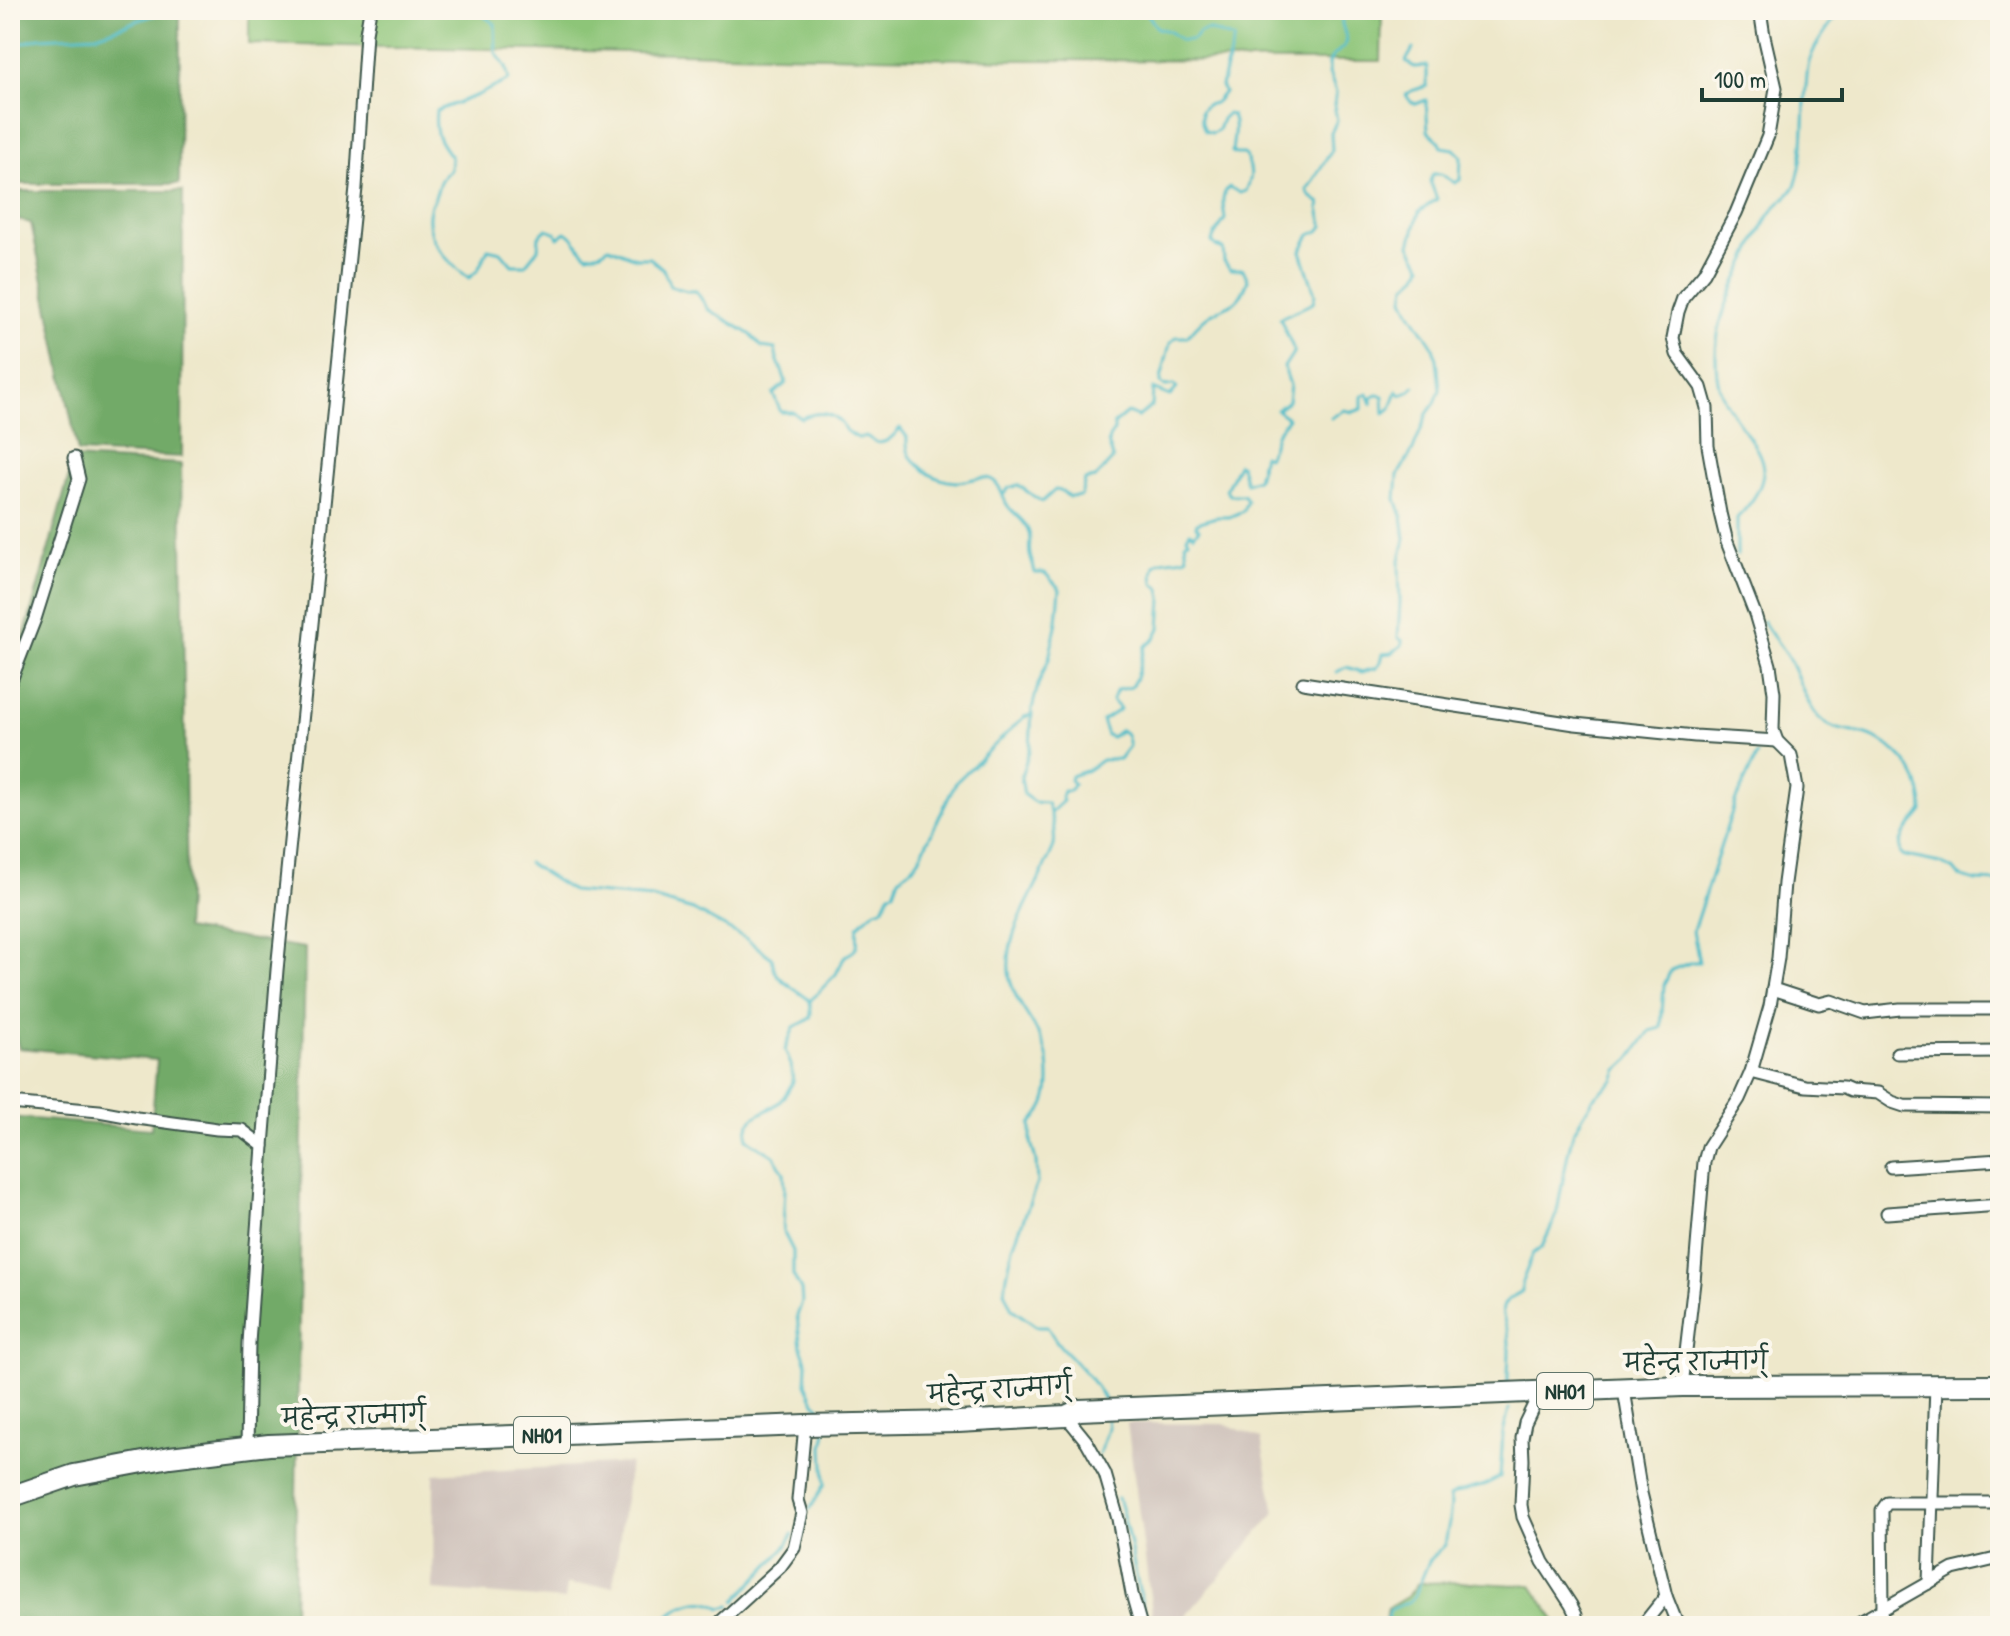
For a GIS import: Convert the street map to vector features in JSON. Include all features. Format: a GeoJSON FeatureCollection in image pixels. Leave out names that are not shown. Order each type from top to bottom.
{"type":"FeatureCollection","features":[{"type":"Feature","properties":{"kind":"highway","name":"महेन्द्र राज्मार्ग्"},"geometry":{"type":"LineString","coordinates":[[10,1497],[74,1475],[170,1457],[269,1445],[958,1422],[1130,1408],[1682,1386],[2000,1385]]}},
{"type":"Feature","properties":{"kind":"street"},"geometry":{"type":"LineString","coordinates":[[247,1447],[249,1343],[279,955],[356,188],[370,10]]}},
{"type":"Feature","properties":{"kind":"street"},"geometry":{"type":"LineString","coordinates":[[1682,1386],[1704,1162],[1708,1147],[1739,1099],[1751,1072],[1770,1006],[1797,788],[1791,755],[1777,741],[1773,730],[1774,693],[1770,665],[1755,614],[1727,542],[1720,513],[1708,446],[1707,408],[1701,387],[1677,354],[1673,338],[1683,298],[1704,273],[1736,213],[1768,136],[1776,88],[1760,10]]}},
{"type":"Feature","properties":{"kind":"street"},"geometry":{"type":"LineString","coordinates":[[10,683],[35,619],[79,479],[74,458]]}},
{"type":"Feature","properties":{"kind":"street"},"geometry":{"type":"LineString","coordinates":[[1303,683],[1575,724],[1777,741]]}},
{"type":"Feature","properties":{"kind":"street"},"geometry":{"type":"LineString","coordinates":[[1773,989],[1819,1004],[1831,1001],[1865,1013],[1900,1009],[2000,1009]]}},
{"type":"Feature","properties":{"kind":"street"},"geometry":{"type":"LineString","coordinates":[[1897,1053],[2000,1052]]}},
{"type":"Feature","properties":{"kind":"street"},"geometry":{"type":"LineString","coordinates":[[1751,1072],[1805,1086],[1878,1093],[1904,1106],[2000,1107]]}},
{"type":"Feature","properties":{"kind":"street"},"geometry":{"type":"LineString","coordinates":[[10,1103],[242,1130],[263,1146]]}},
{"type":"Feature","properties":{"kind":"street"},"geometry":{"type":"LineString","coordinates":[[1891,1167],[2000,1160]]}},
{"type":"Feature","properties":{"kind":"street"},"geometry":{"type":"LineString","coordinates":[[1887,1213],[2000,1205]]}},
{"type":"Feature","properties":{"kind":"street"},"geometry":{"type":"LineString","coordinates":[[1929,1583],[1936,1385]]}},
{"type":"Feature","properties":{"kind":"street"},"geometry":{"type":"LineString","coordinates":[[1624,1390],[1641,1493],[1666,1596],[1678,1626]]}},
{"type":"Feature","properties":{"kind":"street"},"geometry":{"type":"LineString","coordinates":[[1540,1392],[1525,1423],[1522,1438],[1521,1505],[1523,1517],[1543,1562],[1571,1605],[1578,1626]]}},
{"type":"Feature","properties":{"kind":"street"},"geometry":{"type":"LineString","coordinates":[[1073,1413],[1105,1474],[1141,1626]]}},
{"type":"Feature","properties":{"kind":"street"},"geometry":{"type":"LineString","coordinates":[[716,1626],[780,1567],[794,1548],[802,1513],[798,1500],[805,1425]]}},
{"type":"Feature","properties":{"kind":"street"},"geometry":{"type":"LineString","coordinates":[[1883,1609],[1882,1510],[1887,1503],[2000,1503]]}},
{"type":"Feature","properties":{"kind":"street"},"geometry":{"type":"LineString","coordinates":[[1853,1626],[1953,1569],[2000,1558]]}},
{"type":"Feature","properties":{"kind":"street"},"geometry":{"type":"LineString","coordinates":[[1642,1626],[1666,1596]]}},
{"type":"Feature","properties":{"kind":"shaded area"},"geometry":{"type":"Polygon","coordinates":[[[1127,1423],[1226,1424],[1261,1439],[1275,1513],[1177,1626],[1166,1626],[1153,1619],[1127,1423]]]}},
{"type":"Feature","properties":{"kind":"shaded area"},"geometry":{"type":"Polygon","coordinates":[[[630,1463],[613,1586],[567,1585],[565,1600],[433,1590],[434,1474],[630,1463]]]}},
{"type":"Feature","properties":{"kind":"green space"},"geometry":{"type":"Polygon","coordinates":[[[10,10],[180,10],[179,184],[10,184],[10,10]]]}},
{"type":"Feature","properties":{"kind":"green space"},"geometry":{"type":"Polygon","coordinates":[[[249,10],[1382,10],[1381,61],[1017,60],[249,44],[249,10]]]}},
{"type":"Feature","properties":{"kind":"green space"},"geometry":{"type":"Polygon","coordinates":[[[10,191],[183,191],[182,457],[78,452],[31,223],[10,218],[10,191]]]}},
{"type":"Feature","properties":{"kind":"green space"},"geometry":{"type":"Polygon","coordinates":[[[74,458],[181,464],[185,929],[305,948],[294,1626],[10,1626],[10,1117],[151,1129],[157,1060],[19,1048],[10,1021],[10,687],[74,458]]]}},
{"type":"Feature","properties":{"kind":"green space"},"geometry":{"type":"Polygon","coordinates":[[[1418,1583],[1532,1586],[1559,1626],[1385,1626],[1388,1608],[1408,1596],[1418,1583]]]}},
{"type":"Feature","properties":{"kind":"waterway"},"geometry":{"type":"LineString","coordinates":[[10,47],[39,38],[97,35],[168,10]]}},
{"type":"Feature","properties":{"kind":"waterway"},"geometry":{"type":"LineString","coordinates":[[476,10],[495,24],[496,53],[506,67],[509,80],[436,111],[438,136],[451,157],[450,170],[440,183],[431,206],[430,230],[439,249],[453,265],[469,278],[478,270],[488,249],[501,252],[512,265],[525,265],[538,249],[539,236],[547,229],[556,233],[558,238],[566,232],[588,255],[609,247],[636,258],[650,258],[663,269],[670,286],[696,291],[708,309],[750,334],[762,347],[775,349],[786,383],[773,394],[781,412],[793,412],[801,418],[827,414],[858,438],[868,437],[881,443],[900,428],[907,437],[912,458],[933,476],[956,482],[983,478],[993,480],[1008,506],[1027,526],[1035,573],[1045,573],[1060,589],[1057,621],[1049,659],[1032,709],[1030,748],[1021,777],[1024,795],[1034,802],[1047,803],[1053,824],[1054,846],[1021,916],[1009,957],[1011,983],[1046,1053],[1049,1087],[1045,1104],[1031,1124],[1037,1183],[1013,1247],[1004,1291],[1012,1309],[1036,1326],[1047,1326],[1105,1401]]}},
{"type":"Feature","properties":{"kind":"waterway"},"geometry":{"type":"LineString","coordinates":[[1002,496],[1009,488],[1018,485],[1042,502],[1055,490],[1069,497],[1081,496],[1085,480],[1095,478],[1113,459],[1108,441],[1114,424],[1127,413],[1138,417],[1152,406],[1153,389],[1170,396],[1177,388],[1161,384],[1170,343],[1176,337],[1187,337],[1208,316],[1234,302],[1248,280],[1243,269],[1230,269],[1224,261],[1223,249],[1212,242],[1225,219],[1223,202],[1226,191],[1229,187],[1240,193],[1246,191],[1251,177],[1250,168],[1244,154],[1232,152],[1232,115],[1227,114],[1218,130],[1212,133],[1205,131],[1201,111],[1206,105],[1215,103],[1224,92],[1221,86],[1234,39],[1208,30],[1200,32],[1192,40],[1181,40],[1157,28],[1145,10]]}},
{"type":"Feature","properties":{"kind":"waterway"},"geometry":{"type":"LineString","coordinates":[[1050,813],[1063,801],[1063,791],[1069,791],[1074,784],[1071,776],[1088,770],[1102,760],[1119,759],[1129,746],[1126,734],[1121,730],[1112,737],[1107,735],[1102,721],[1120,709],[1112,700],[1117,690],[1131,687],[1145,646],[1154,640],[1160,628],[1162,599],[1160,588],[1154,583],[1154,567],[1162,561],[1187,557],[1185,542],[1189,540],[1190,532],[1194,535],[1199,529],[1197,523],[1243,511],[1247,501],[1244,495],[1230,495],[1226,490],[1238,464],[1246,483],[1257,479],[1263,455],[1267,457],[1276,434],[1288,418],[1277,410],[1288,401],[1290,385],[1284,367],[1293,348],[1280,318],[1313,303],[1315,294],[1301,251],[1310,235],[1323,226],[1320,203],[1307,190],[1332,150],[1331,133],[1337,120],[1334,105],[1336,92],[1329,63],[1347,41],[1342,10]]}},
{"type":"Feature","properties":{"kind":"waterway"},"geometry":{"type":"LineString","coordinates":[[1737,555],[1737,518],[1754,498],[1762,482],[1763,467],[1759,453],[1730,410],[1720,388],[1716,356],[1719,329],[1732,291],[1763,226],[1796,183],[1803,147],[1809,62],[1840,10]]}},
{"type":"Feature","properties":{"kind":"waterway"},"geometry":{"type":"LineString","coordinates":[[1337,672],[1346,667],[1362,672],[1377,668],[1382,654],[1392,653],[1402,645],[1402,640],[1398,638],[1399,564],[1405,539],[1396,499],[1398,475],[1440,390],[1437,359],[1432,345],[1404,298],[1406,286],[1418,275],[1422,266],[1410,245],[1419,212],[1437,199],[1430,181],[1433,174],[1441,174],[1455,183],[1460,180],[1461,156],[1454,149],[1442,147],[1428,131],[1426,100],[1416,104],[1406,95],[1427,86],[1427,66],[1414,67],[1406,61],[1413,49]]}},
{"type":"Feature","properties":{"kind":"waterway"},"geometry":{"type":"LineString","coordinates":[[1363,395],[1368,394],[1372,404],[1372,398],[1383,396],[1384,414],[1391,408],[1397,391],[1401,395],[1415,386]]}},
{"type":"Feature","properties":{"kind":"waterway"},"geometry":{"type":"LineString","coordinates":[[1331,418],[1344,410],[1353,412],[1362,409],[1363,395]]}},
{"type":"Feature","properties":{"kind":"waterway"},"geometry":{"type":"LineString","coordinates":[[1763,621],[1790,661],[1818,717],[1833,727],[1863,734],[1887,745],[1913,773],[1922,797],[1923,811],[1903,837],[1901,855],[1940,863],[1959,876],[1976,881],[2000,882]]}},
{"type":"Feature","properties":{"kind":"waterway"},"geometry":{"type":"LineString","coordinates":[[810,1001],[836,974],[845,956],[857,947],[858,926],[875,910],[883,908],[899,878],[919,859],[956,782],[1024,717],[1032,715]]}},
{"type":"Feature","properties":{"kind":"waterway"},"geometry":{"type":"LineString","coordinates":[[1508,1386],[1509,1340],[1504,1306],[1522,1291],[1522,1282],[1533,1254],[1542,1247],[1556,1217],[1573,1133],[1593,1099],[1614,1080],[1618,1070],[1650,1031],[1661,1028],[1664,985],[1671,970],[1699,962],[1693,931],[1735,802],[1757,755]]}},
{"type":"Feature","properties":{"kind":"waterway"},"geometry":{"type":"LineString","coordinates":[[528,863],[572,891],[652,898],[693,910],[745,938],[772,958],[778,976],[810,1001],[810,1017],[794,1027],[785,1050],[793,1082],[780,1101],[752,1119],[747,1139],[774,1156],[784,1173],[783,1231],[793,1251],[793,1275],[801,1290],[802,1302],[797,1316],[801,1347],[807,1364],[806,1384],[825,1415]]}},
{"type":"Feature","properties":{"kind":"waterway"},"geometry":{"type":"LineString","coordinates":[[1391,1626],[1388,1619],[1390,1610],[1410,1601],[1429,1561],[1445,1545],[1451,1504],[1449,1497],[1500,1477],[1503,1433],[1509,1409]]}},
{"type":"Feature","properties":{"kind":"waterway"},"geometry":{"type":"LineString","coordinates":[[1099,1454],[1108,1429],[1107,1416]]}},
{"type":"Feature","properties":{"kind":"waterway"},"geometry":{"type":"LineString","coordinates":[[810,1509],[825,1484],[823,1447],[826,1431]]}},
{"type":"Feature","properties":{"kind":"waterway"},"geometry":{"type":"LineString","coordinates":[[1118,1498],[1148,1626]]}},
{"type":"Feature","properties":{"kind":"waterway"},"geometry":{"type":"LineString","coordinates":[[735,1601],[785,1548],[793,1534]]}},
{"type":"Feature","properties":{"kind":"waterway"},"geometry":{"type":"LineString","coordinates":[[660,1626],[672,1613],[688,1604],[705,1602],[721,1608],[730,1606]]}}]}
